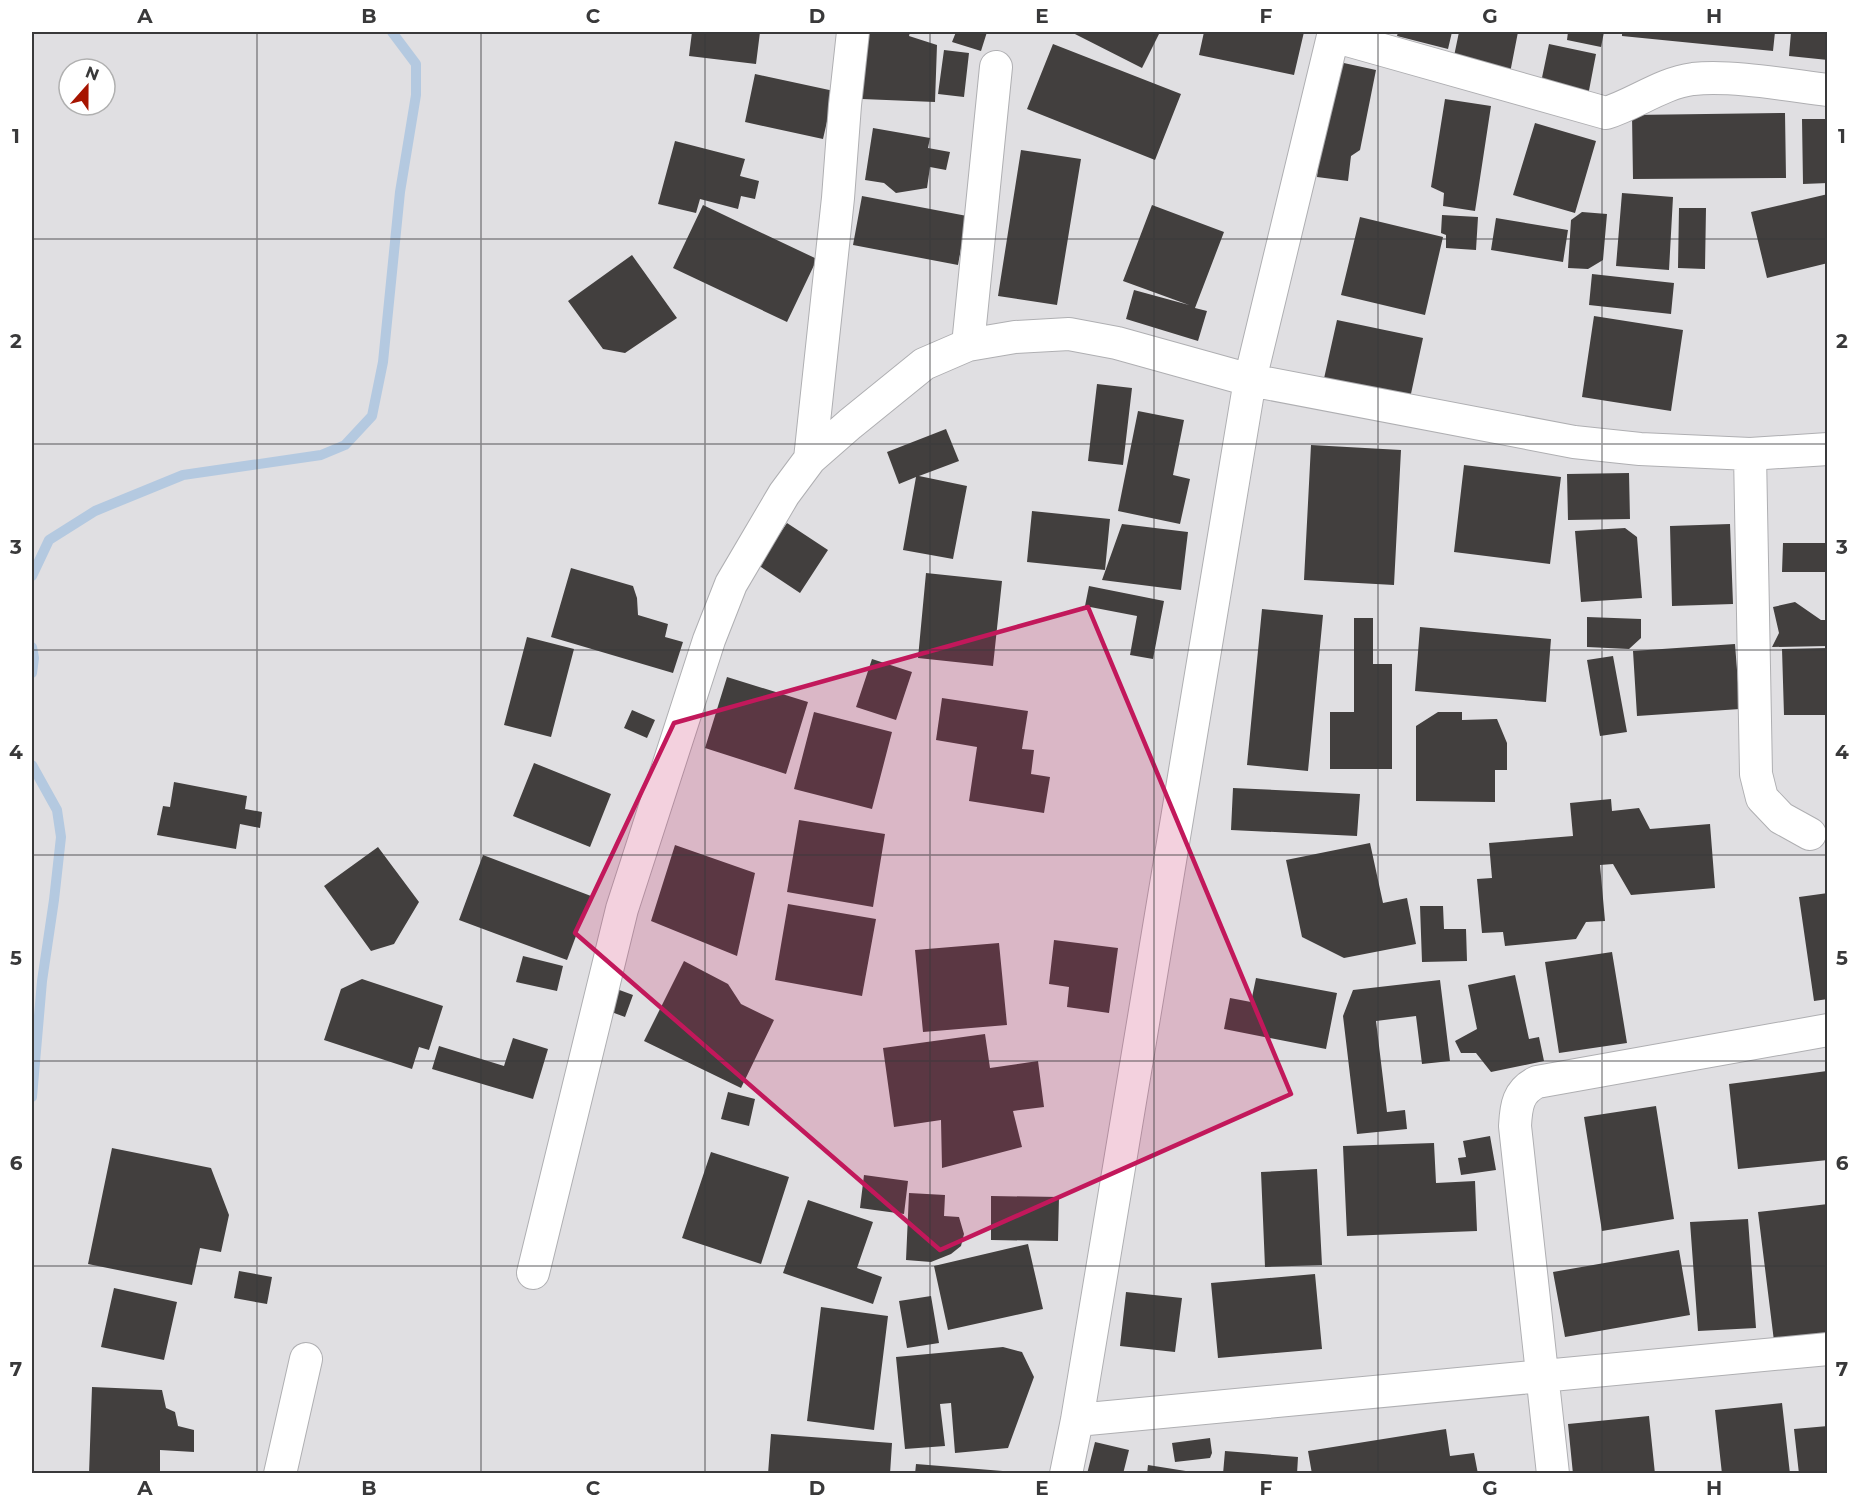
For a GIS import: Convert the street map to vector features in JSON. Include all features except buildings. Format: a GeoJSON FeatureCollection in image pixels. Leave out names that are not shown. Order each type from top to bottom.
{"type":"FeatureCollection","features":[{"type":"Feature","properties":{"kind":"street"},"geometry":{"type":"LineString","coordinates":[[810,459],[853,32]]}},
{"type":"Feature","properties":{"kind":"street"},"geometry":{"type":"LineString","coordinates":[[1066,1473],[1077,1420],[1250,380],[1334,34],[1606,113],[1656,91],[1691,79],[1743,80],[1827,90]]}},
{"type":"Feature","properties":{"kind":"street"},"geometry":{"type":"LineString","coordinates":[[968,345],[996,67]]}},
{"type":"Feature","properties":{"kind":"street"},"geometry":{"type":"LineString","coordinates":[[533,1273],[622,909],[709,640],[731,584],[784,494],[810,459],[924,364],[968,345],[1015,337],[1069,334],[1117,343],[1250,380],[1574,442],[1640,449],[1750,454],[1827,449]]}},
{"type":"Feature","properties":{"kind":"street"},"geometry":{"type":"LineString","coordinates":[[1750,454],[1756,774],[1762,798],[1781,818],[1810,834]]}},
{"type":"Feature","properties":{"kind":"street"},"geometry":{"type":"LineString","coordinates":[[1553,1473],[1515,1126],[1516,1105],[1527,1087],[1537,1082],[1827,1030]]}},
{"type":"Feature","properties":{"kind":"street"},"geometry":{"type":"LineString","coordinates":[[1077,1420],[1827,1349]]}},
{"type":"Feature","properties":{"kind":"street"},"geometry":{"type":"LineString","coordinates":[[280,1473],[306,1359]]}},
{"type":"Feature","properties":{"kind":"highlighted area"},"geometry":{"type":"Polygon","coordinates":[[[1088,607],[1291,1094],[940,1250],[575,933],[674,723],[1088,607]]]}},
{"type":"Feature","properties":{"kind":"waterway"},"geometry":{"type":"LineString","coordinates":[[32,576],[49,540],[95,511],[183,475],[321,455],[345,445],[372,416],[383,362],[400,192],[416,95],[416,64],[392,32]]}},
{"type":"Feature","properties":{"kind":"waterway"},"geometry":{"type":"LineString","coordinates":[[32,647],[34,658],[32,673]]}},
{"type":"Feature","properties":{"kind":"waterway"},"geometry":{"type":"LineString","coordinates":[[32,765],[57,810],[61,837],[42,981],[32,1097]]}}]}
